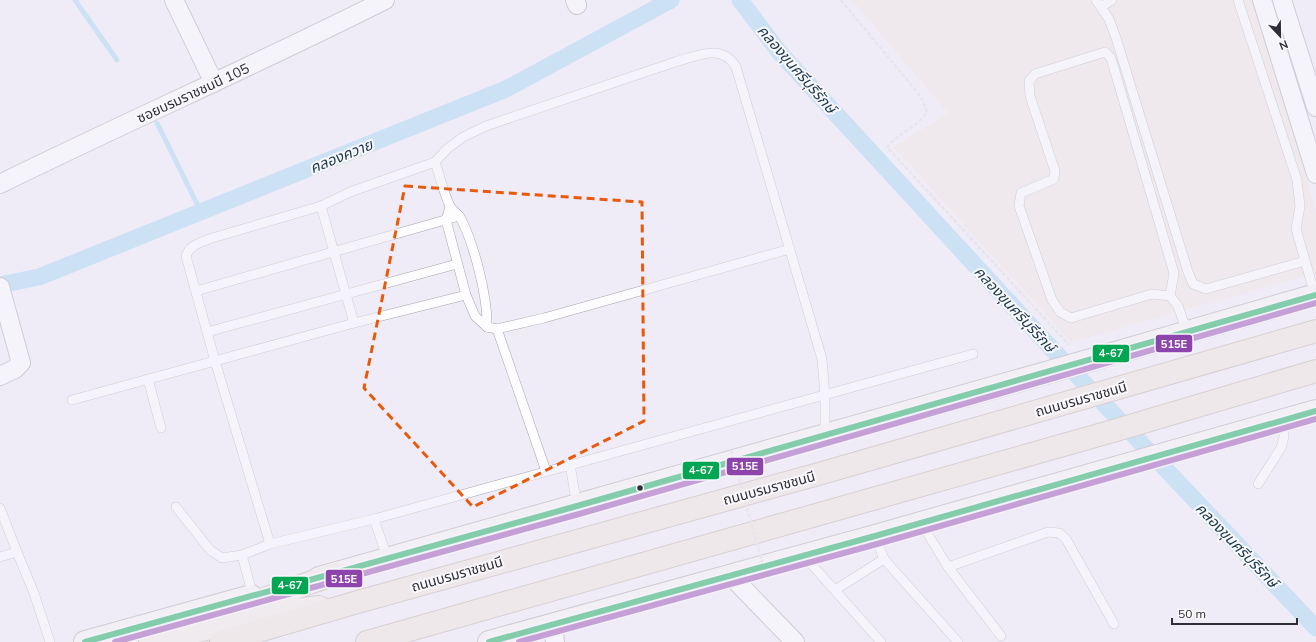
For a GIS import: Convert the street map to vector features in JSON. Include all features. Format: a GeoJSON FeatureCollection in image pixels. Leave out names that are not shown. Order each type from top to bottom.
{"type":"FeatureCollection","features":[{"type":"Feature","properties":{"kind":"highway","name":"ถนนบรมราชชนนี"},"geometry":{"type":"LineString","coordinates":[[221,642],[354,603],[1078,400],[1316,331]]}},
{"type":"Feature","properties":{"kind":"highway"},"geometry":{"type":"LineString","coordinates":[[367,642],[1145,422],[1316,371]]}},
{"type":"Feature","properties":{"kind":"main road"},"geometry":{"type":"LineString","coordinates":[[143,642],[337,573],[387,557],[577,506],[1049,372],[1079,353],[1187,332],[1316,295]]}},
{"type":"Feature","properties":{"kind":"main road"},"geometry":{"type":"LineString","coordinates":[[489,642],[554,634],[730,575],[875,536],[1316,411]]}},
{"type":"Feature","properties":{"kind":"main road"},"geometry":{"type":"LineString","coordinates":[[85,642],[337,573]]}},
{"type":"Feature","properties":{"kind":"main road"},"geometry":{"type":"LineString","coordinates":[[150,642],[280,612],[354,603]]}},
{"type":"Feature","properties":{"kind":"street"},"geometry":{"type":"LineString","coordinates":[[174,0],[214,84]]}},
{"type":"Feature","properties":{"kind":"street","name":"ซอยบรมราชชนนี 105"},"geometry":{"type":"LineString","coordinates":[[0,184],[86,142],[214,84],[385,0]]}},
{"type":"Feature","properties":{"kind":"street"},"geometry":{"type":"LineString","coordinates":[[1262,0],[1316,174]]}},
{"type":"Feature","properties":{"kind":"street"},"geometry":{"type":"LineString","coordinates":[[1282,0],[1316,107]]}},
{"type":"Feature","properties":{"kind":"street"},"geometry":{"type":"LineString","coordinates":[[0,287],[21,363],[15,369],[0,376]]}},
{"type":"Feature","properties":{"kind":"street"},"geometry":{"type":"LineString","coordinates":[[730,575],[795,642]]}},
{"type":"Feature","properties":{"kind":"lane"},"geometry":{"type":"LineString","coordinates":[[1112,0],[1099,4],[1109,19],[1116,38],[1193,284],[1206,289],[1305,261]]}},
{"type":"Feature","properties":{"kind":"lane"},"geometry":{"type":"LineString","coordinates":[[1238,0],[1297,180],[1300,206],[1296,229],[1316,295]]}},
{"type":"Feature","properties":{"kind":"lane"},"geometry":{"type":"LineString","coordinates":[[1170,296],[1174,273],[1111,58],[1105,52],[1036,74],[1029,81],[1030,96],[1055,171],[1054,179],[1021,193],[1019,206],[1052,300],[1060,312],[1071,318],[1152,294],[1170,296],[1178,306],[1187,332]]}},
{"type":"Feature","properties":{"kind":"lane"},"geometry":{"type":"LineString","coordinates":[[270,544],[215,360],[186,256],[192,246],[209,239],[321,206],[350,192],[435,162],[447,149],[463,137],[486,126],[675,62],[705,54],[721,53],[731,58],[736,67],[822,359],[826,396],[825,436]]}},
{"type":"Feature","properties":{"kind":"lane"},"geometry":{"type":"LineString","coordinates":[[435,162],[450,207],[459,216],[466,233],[485,295],[488,311],[487,327]]}},
{"type":"Feature","properties":{"kind":"lane"},"geometry":{"type":"LineString","coordinates":[[321,206],[354,323]]}},
{"type":"Feature","properties":{"kind":"lane"},"geometry":{"type":"LineString","coordinates":[[450,207],[446,220],[466,295],[475,316],[487,327],[497,329],[544,318],[790,250]]}},
{"type":"Feature","properties":{"kind":"lane"},"geometry":{"type":"LineString","coordinates":[[196,291],[459,216]]}},
{"type":"Feature","properties":{"kind":"lane"},"geometry":{"type":"LineString","coordinates":[[208,332],[457,264]]}},
{"type":"Feature","properties":{"kind":"lane"},"geometry":{"type":"LineString","coordinates":[[72,400],[215,360],[466,295]]}},
{"type":"Feature","properties":{"kind":"lane"},"geometry":{"type":"LineString","coordinates":[[497,329],[546,471]]}},
{"type":"Feature","properties":{"kind":"lane"},"geometry":{"type":"LineString","coordinates":[[176,507],[217,556],[222,558],[242,555],[270,544],[374,519],[570,464],[826,396],[973,354]]}},
{"type":"Feature","properties":{"kind":"lane"},"geometry":{"type":"LineString","coordinates":[[148,379],[161,428]]}},
{"type":"Feature","properties":{"kind":"lane"},"geometry":{"type":"LineString","coordinates":[[1258,484],[1281,448],[1284,437],[1283,420]]}},
{"type":"Feature","properties":{"kind":"lane"},"geometry":{"type":"LineString","coordinates":[[570,464],[577,506]]}},
{"type":"Feature","properties":{"kind":"lane"},"geometry":{"type":"LineString","coordinates":[[0,508],[34,593],[50,642]]}},
{"type":"Feature","properties":{"kind":"lane"},"geometry":{"type":"LineString","coordinates":[[374,519],[387,557]]}},
{"type":"Feature","properties":{"kind":"lane"},"geometry":{"type":"LineString","coordinates":[[921,523],[948,567],[1001,636]]}},
{"type":"Feature","properties":{"kind":"lane"},"geometry":{"type":"LineString","coordinates":[[948,567],[1048,532],[1058,532],[1066,539],[1114,624]]}},
{"type":"Feature","properties":{"kind":"lane"},"geometry":{"type":"LineString","coordinates":[[875,536],[884,559],[958,642]]}},
{"type":"Feature","properties":{"kind":"lane"},"geometry":{"type":"LineString","coordinates":[[0,557],[17,552]]}},
{"type":"Feature","properties":{"kind":"lane"},"geometry":{"type":"LineString","coordinates":[[242,555],[253,596]]}},
{"type":"Feature","properties":{"kind":"lane"},"geometry":{"type":"LineString","coordinates":[[803,555],[882,642]]}},
{"type":"Feature","properties":{"kind":"lane"},"geometry":{"type":"LineString","coordinates":[[835,590],[884,559]]}},
{"type":"Feature","properties":{"kind":"path"},"geometry":{"type":"LineString","coordinates":[[841,0],[921,97],[927,112],[922,120],[895,138],[887,147],[1068,345],[1079,353]]}},
{"type":"Feature","properties":{"kind":"path"},"geometry":{"type":"LineString","coordinates":[[732,450],[766,576]]}},
{"type":"Feature","properties":{"kind":"highlighted area"},"geometry":{"type":"Polygon","coordinates":[[[405,186],[642,202],[644,421],[473,507],[364,388],[405,186]]]}},
{"type":"Feature","properties":{"kind":"shaded area"},"geometry":{"type":"Polygon","coordinates":[[[852,0],[1255,0],[1316,212],[1316,273],[1071,342],[893,147],[948,113],[852,0]]]}},
{"type":"Feature","properties":{"kind":"waterway"},"geometry":{"type":"LineString","coordinates":[[75,0],[117,60]]}},
{"type":"Feature","properties":{"kind":"waterway","name":"คลองควาย"},"geometry":{"type":"LineString","coordinates":[[0,285],[39,277],[506,89],[671,0]]}},
{"type":"Feature","properties":{"kind":"waterway","name":"คลองขุนศรีบุรีรักษ์"},"geometry":{"type":"LineString","coordinates":[[740,0],[780,53],[1053,350],[1316,628]]}},
{"type":"Feature","properties":{"kind":"waterway"},"geometry":{"type":"LineString","coordinates":[[157,123],[201,212]]}},
{"type":"Feature","properties":{"kind":"transit line","name":"4-67"},"geometry":{"type":"LineString","coordinates":[[85,642],[577,506],[1316,295]]}},
{"type":"Feature","properties":{"kind":"transit line","name":"515E"},"geometry":{"type":"LineString","coordinates":[[115,642],[579,514],[1316,303]]}},
{"type":"Feature","properties":{"kind":"transit line","name":"4-67"},"geometry":{"type":"LineString","coordinates":[[489,642],[875,536],[1316,411]]}},
{"type":"Feature","properties":{"kind":"transit line","name":"515E"},"geometry":{"type":"LineString","coordinates":[[519,642],[877,544],[1316,419]]}}]}
